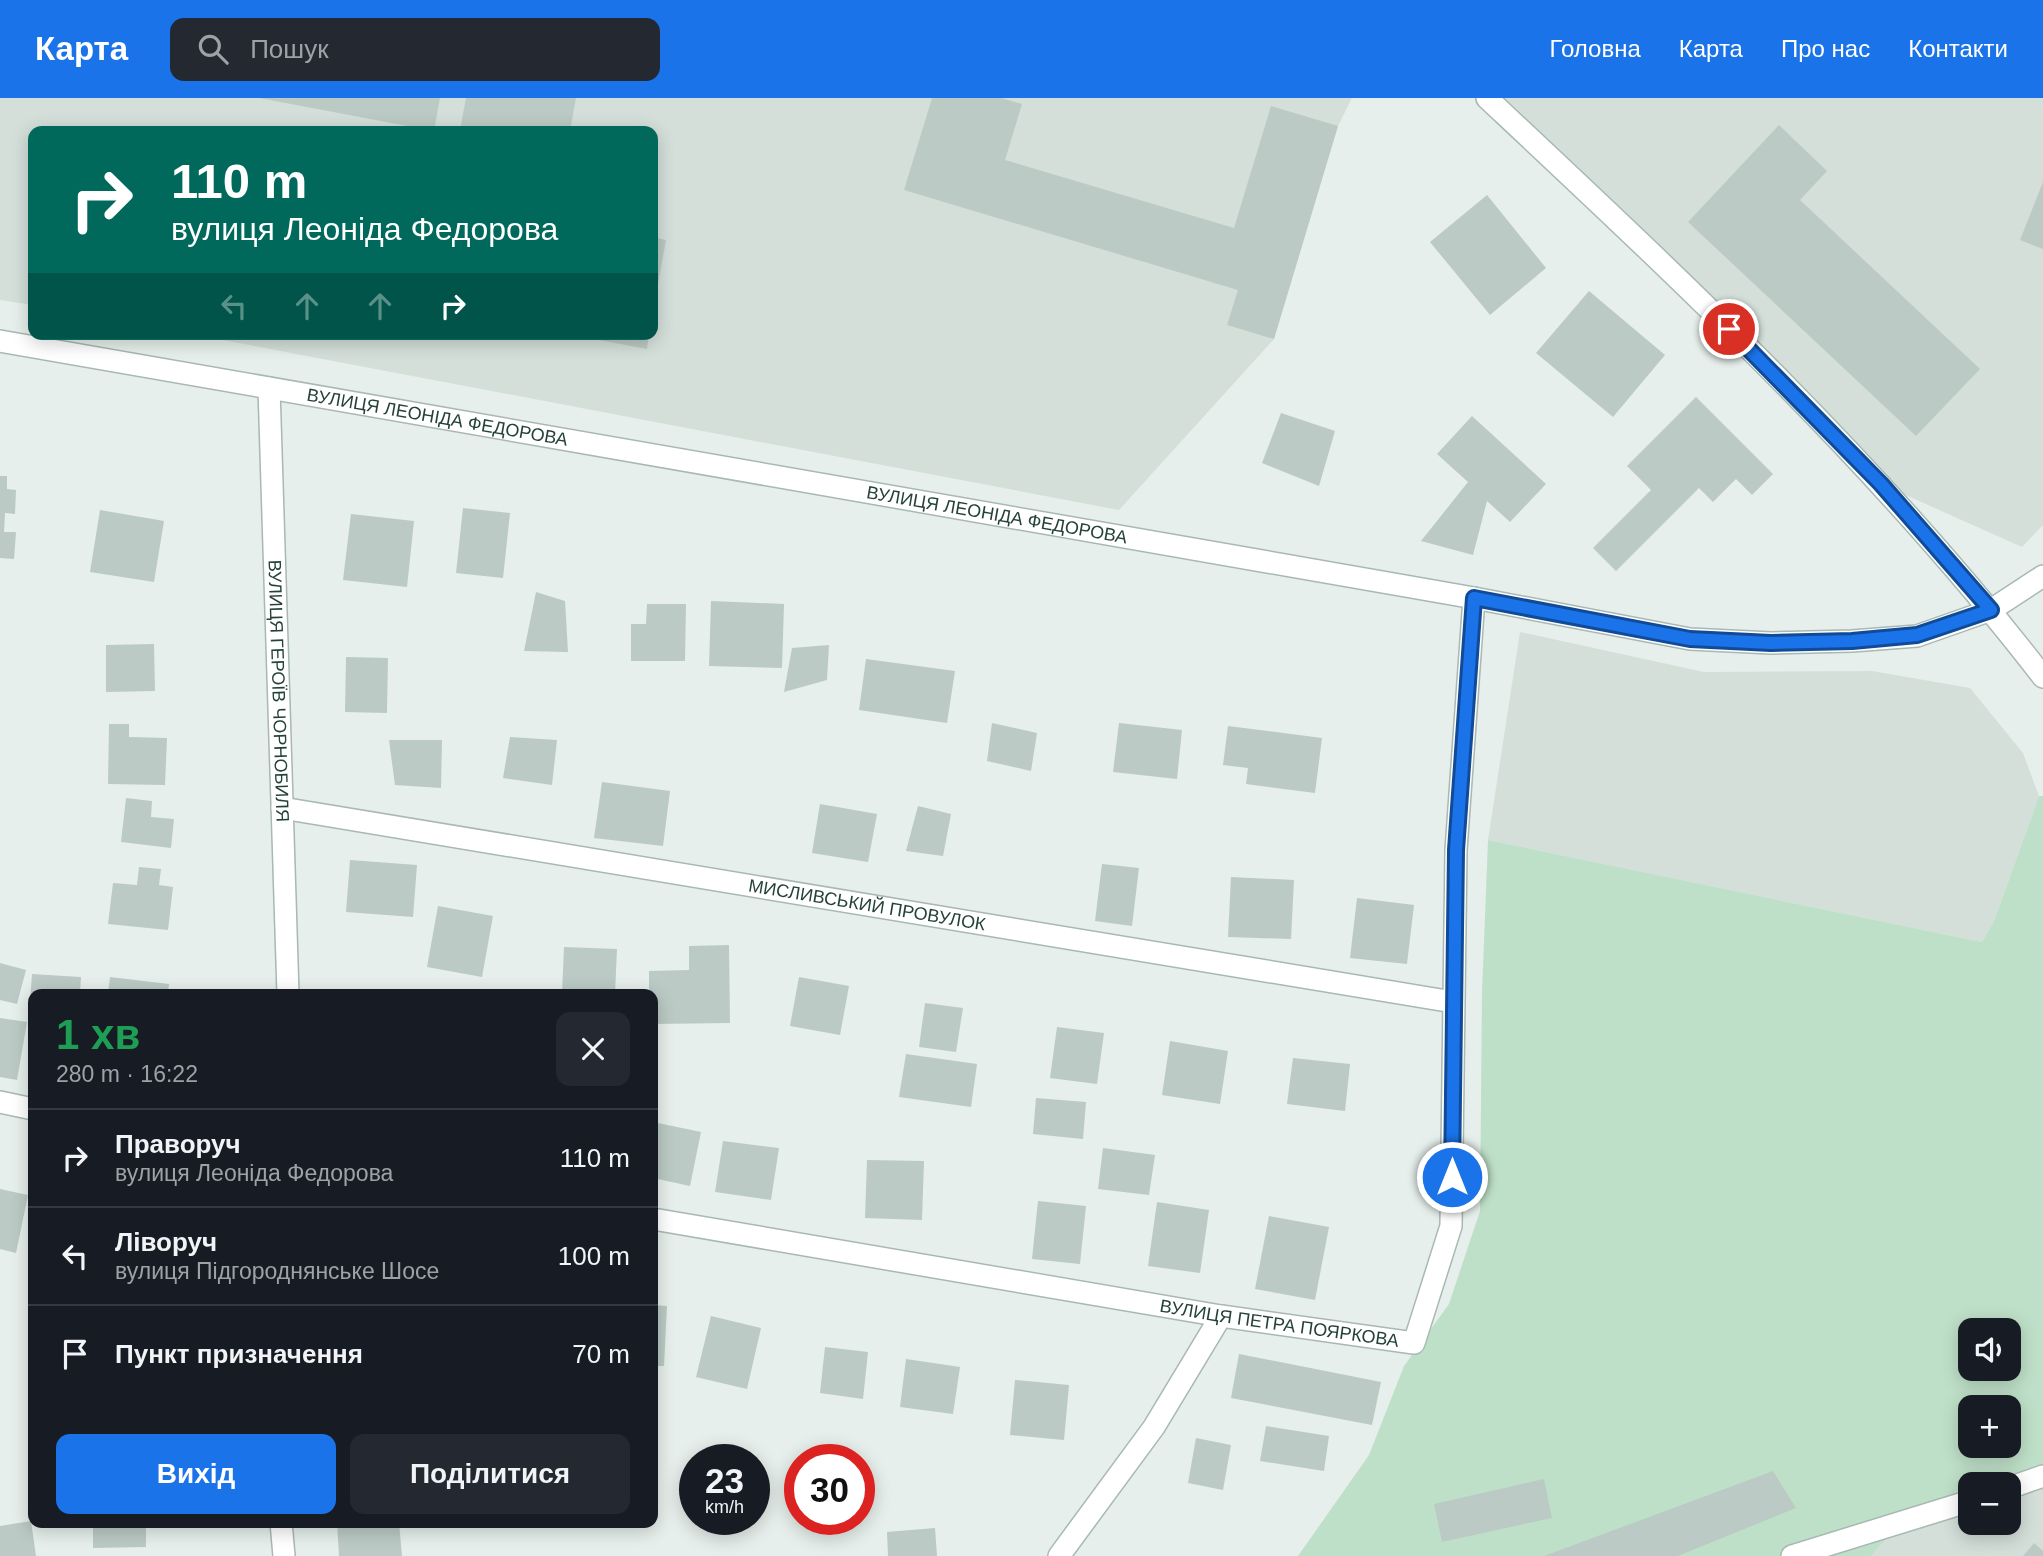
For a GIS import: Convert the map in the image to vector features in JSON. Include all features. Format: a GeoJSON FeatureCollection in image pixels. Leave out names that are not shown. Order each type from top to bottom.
{"type":"FeatureCollection","features":[{"type":"Feature","properties":{"kind":"street"},"geometry":{"type":"LineString","coordinates":[[1487,98],[1691,290],[1881,484],[1991,610],[2043,677]]}},
{"type":"Feature","properties":{"kind":"street","name":"ВУЛИЦЯ ЛЕОНІДА ФЕДОРОВА"},"geometry":{"type":"LineString","coordinates":[[0,341],[1474,598],[1690,639],[1771,643],[1852,641],[1917,635],[1991,610],[2043,576]]}},
{"type":"Feature","properties":{"kind":"street","name":"ВУЛИЦЯ ГЕРОЇВ ЧОРНОБИЛЯ"},"geometry":{"type":"LineString","coordinates":[[269,388],[288,989]]}},
{"type":"Feature","properties":{"kind":"street","name":"ВУЛИЦЯ ПЕТРА ПОЯРКОВА"},"geometry":{"type":"LineString","coordinates":[[658,1220],[1221,1316],[1414,1343],[1451,1226],[1456,850],[1474,598]]}},
{"type":"Feature","properties":{"kind":"street","name":"МИСЛИВСЬКИЙ ПРОВУЛОК"},"geometry":{"type":"LineString","coordinates":[[282,807],[1453,1002]]}},
{"type":"Feature","properties":{"kind":"street"},"geometry":{"type":"LineString","coordinates":[[0,1102],[28,1108]]}},
{"type":"Feature","properties":{"kind":"street"},"geometry":{"type":"LineString","coordinates":[[1059,1556],[1154,1427],[1221,1316]]}},
{"type":"Feature","properties":{"kind":"street"},"geometry":{"type":"LineString","coordinates":[[2021,1484],[2043,1476]]}},
{"type":"Feature","properties":{"kind":"street"},"geometry":{"type":"LineString","coordinates":[[1791,1556],[1958,1505]]}},
{"type":"Feature","properties":{"kind":"street"},"geometry":{"type":"LineString","coordinates":[[282,1528],[284,1556]]}},
{"type":"Feature","properties":{"kind":"shaded area"},"geometry":{"type":"Polygon","coordinates":[[[0,98],[1352,98],[1338,126],[1274,339],[1119,510],[223,340],[658,340],[658,126],[28,126],[28,304],[0,300],[0,98]]]}},
{"type":"Feature","properties":{"kind":"shaded area"},"geometry":{"type":"Polygon","coordinates":[[[1487,98],[2043,98],[2043,525],[2022,547],[1881,484],[1487,98]]]}},
{"type":"Feature","properties":{"kind":"shaded area"},"geometry":{"type":"Polygon","coordinates":[[[1520,632],[1704,672],[1872,671],[1970,688],[2023,753],[2039,796],[1994,921],[1982,942],[1488,840],[1520,632]]]}},
{"type":"Feature","properties":{"kind":"shaded area"},"geometry":{"type":"Polygon","coordinates":[[[2043,1476],[2043,1556],[1871,1556],[1902,1522],[1958,1505],[1958,1535],[2021,1535],[2021,1484],[2043,1476]]]}},
{"type":"Feature","properties":{"kind":"green space"},"geometry":{"type":"Polygon","coordinates":[[[2039,796],[2043,796],[2043,1476],[2021,1481],[2021,1472],[1958,1472],[1958,1505],[1902,1522],[1871,1556],[1298,1556],[1369,1455],[1404,1366],[1449,1304],[1480,1211],[1482,993],[1488,840],[1982,942],[1994,921],[2039,796]]]}},
{"type":"Feature","properties":{"kind":"building"},"geometry":{"type":"Polygon","coordinates":[[[259,98],[440,98],[435,126],[407,126],[259,98]]]}},
{"type":"Feature","properties":{"kind":"building"},"geometry":{"type":"Polygon","coordinates":[[[466,98],[576,98],[571,126],[461,126],[466,98]]]}},
{"type":"Feature","properties":{"kind":"building"},"geometry":{"type":"Polygon","coordinates":[[[932,98],[1001,98],[1022,104],[1005,160],[1234,228],[1271,106],[1338,126],[1274,339],[1227,325],[1238,290],[904,190],[932,98]]]}},
{"type":"Feature","properties":{"kind":"building"},"geometry":{"type":"Polygon","coordinates":[[[1779,125],[1827,171],[1800,200],[1980,369],[1916,436],[1688,222],[1779,125]]]}},
{"type":"Feature","properties":{"kind":"building"},"geometry":{"type":"Polygon","coordinates":[[[2043,182],[2043,249],[2020,240],[2043,182]]]}},
{"type":"Feature","properties":{"kind":"building"},"geometry":{"type":"Polygon","coordinates":[[[1487,195],[1546,268],[1490,315],[1430,242],[1487,195]]]}},
{"type":"Feature","properties":{"kind":"building"},"geometry":{"type":"Polygon","coordinates":[[[658,238],[666,240],[658,284],[658,238]]]}},
{"type":"Feature","properties":{"kind":"building"},"geometry":{"type":"Polygon","coordinates":[[[1589,291],[1665,355],[1613,417],[1536,353],[1589,291]]]}},
{"type":"Feature","properties":{"kind":"building"},"geometry":{"type":"Polygon","coordinates":[[[599,340],[648,340],[647,349],[599,340]]]}},
{"type":"Feature","properties":{"kind":"building"},"geometry":{"type":"Polygon","coordinates":[[[1696,397],[1773,474],[1752,495],[1736,479],[1713,502],[1699,488],[1616,571],[1593,548],[1651,490],[1627,466],[1696,397]]]}},
{"type":"Feature","properties":{"kind":"building"},"geometry":{"type":"Polygon","coordinates":[[[1281,413],[1335,431],[1319,486],[1262,463],[1281,413]]]}},
{"type":"Feature","properties":{"kind":"building"},"geometry":{"type":"Polygon","coordinates":[[[1472,416],[1546,484],[1510,522],[1487,501],[1473,555],[1421,541],[1468,482],[1437,454],[1472,416]]]}},
{"type":"Feature","properties":{"kind":"building"},"geometry":{"type":"Polygon","coordinates":[[[0,476],[7,476],[7,489],[16,490],[15,514],[5,513],[4,532],[16,532],[14,559],[0,558],[0,476]]]}},
{"type":"Feature","properties":{"kind":"building"},"geometry":{"type":"Polygon","coordinates":[[[463,508],[510,513],[503,578],[456,573],[463,508]]]}},
{"type":"Feature","properties":{"kind":"building"},"geometry":{"type":"Polygon","coordinates":[[[100,510],[164,521],[154,582],[90,572],[100,510]]]}},
{"type":"Feature","properties":{"kind":"building"},"geometry":{"type":"Polygon","coordinates":[[[351,514],[414,521],[407,587],[343,580],[351,514]]]}},
{"type":"Feature","properties":{"kind":"building"},"geometry":{"type":"Polygon","coordinates":[[[536,592],[565,601],[568,652],[524,651],[536,592]]]}},
{"type":"Feature","properties":{"kind":"building"},"geometry":{"type":"Polygon","coordinates":[[[711,601],[784,604],[782,668],[709,666],[711,601]]]}},
{"type":"Feature","properties":{"kind":"building"},"geometry":{"type":"Polygon","coordinates":[[[647,604],[686,604],[685,661],[631,661],[631,624],[646,624],[647,604]]]}},
{"type":"Feature","properties":{"kind":"building"},"geometry":{"type":"Polygon","coordinates":[[[154,644],[155,691],[106,692],[106,645],[154,644]]]}},
{"type":"Feature","properties":{"kind":"building"},"geometry":{"type":"Polygon","coordinates":[[[829,645],[827,680],[784,692],[792,648],[829,645]]]}},
{"type":"Feature","properties":{"kind":"building"},"geometry":{"type":"Polygon","coordinates":[[[346,657],[388,658],[387,713],[345,712],[346,657]]]}},
{"type":"Feature","properties":{"kind":"building"},"geometry":{"type":"Polygon","coordinates":[[[866,659],[955,671],[947,723],[859,710],[866,659]]]}},
{"type":"Feature","properties":{"kind":"building"},"geometry":{"type":"Polygon","coordinates":[[[992,723],[1037,733],[1031,771],[987,761],[992,723]]]}},
{"type":"Feature","properties":{"kind":"building"},"geometry":{"type":"Polygon","coordinates":[[[1119,723],[1182,730],[1177,779],[1113,772],[1119,723]]]}},
{"type":"Feature","properties":{"kind":"building"},"geometry":{"type":"Polygon","coordinates":[[[109,724],[129,724],[129,737],[167,738],[165,785],[108,784],[109,724]]]}},
{"type":"Feature","properties":{"kind":"building"},"geometry":{"type":"Polygon","coordinates":[[[1228,726],[1322,738],[1315,793],[1246,784],[1248,768],[1223,765],[1228,726]]]}},
{"type":"Feature","properties":{"kind":"building"},"geometry":{"type":"Polygon","coordinates":[[[510,737],[557,740],[552,785],[503,778],[510,737]]]}},
{"type":"Feature","properties":{"kind":"building"},"geometry":{"type":"Polygon","coordinates":[[[389,740],[442,740],[441,788],[395,785],[389,740]]]}},
{"type":"Feature","properties":{"kind":"building"},"geometry":{"type":"Polygon","coordinates":[[[602,782],[670,791],[663,846],[594,838],[602,782]]]}},
{"type":"Feature","properties":{"kind":"building"},"geometry":{"type":"Polygon","coordinates":[[[126,798],[152,801],[151,817],[174,819],[171,848],[121,842],[126,798]]]}},
{"type":"Feature","properties":{"kind":"building"},"geometry":{"type":"Polygon","coordinates":[[[820,804],[877,814],[868,862],[812,853],[820,804]]]}},
{"type":"Feature","properties":{"kind":"building"},"geometry":{"type":"Polygon","coordinates":[[[918,806],[951,814],[943,856],[906,851],[918,806]]]}},
{"type":"Feature","properties":{"kind":"building"},"geometry":{"type":"Polygon","coordinates":[[[350,860],[417,865],[413,917],[346,912],[350,860]]]}},
{"type":"Feature","properties":{"kind":"building"},"geometry":{"type":"Polygon","coordinates":[[[1102,864],[1139,868],[1132,926],[1095,921],[1102,864]]]}},
{"type":"Feature","properties":{"kind":"building"},"geometry":{"type":"Polygon","coordinates":[[[139,867],[161,869],[159,885],[173,887],[168,930],[108,924],[113,883],[137,885],[139,867]]]}},
{"type":"Feature","properties":{"kind":"building"},"geometry":{"type":"Polygon","coordinates":[[[1231,877],[1294,880],[1291,939],[1228,937],[1231,877]]]}},
{"type":"Feature","properties":{"kind":"building"},"geometry":{"type":"Polygon","coordinates":[[[1357,898],[1414,905],[1407,964],[1350,958],[1357,898]]]}},
{"type":"Feature","properties":{"kind":"building"},"geometry":{"type":"Polygon","coordinates":[[[438,906],[493,916],[482,977],[427,967],[438,906]]]}},
{"type":"Feature","properties":{"kind":"building"},"geometry":{"type":"Polygon","coordinates":[[[729,945],[730,1023],[658,1024],[658,989],[649,989],[649,971],[689,970],[689,946],[729,945]]]}},
{"type":"Feature","properties":{"kind":"building"},"geometry":{"type":"Polygon","coordinates":[[[564,947],[617,949],[615,989],[562,989],[564,947]]]}},
{"type":"Feature","properties":{"kind":"building"},"geometry":{"type":"Polygon","coordinates":[[[0,963],[26,970],[17,1004],[0,1000],[0,963]]]}},
{"type":"Feature","properties":{"kind":"building"},"geometry":{"type":"Polygon","coordinates":[[[32,974],[81,977],[80,989],[31,989],[32,974]]]}},
{"type":"Feature","properties":{"kind":"building"},"geometry":{"type":"Polygon","coordinates":[[[110,977],[169,984],[168,989],[109,989],[110,977]]]}},
{"type":"Feature","properties":{"kind":"building"},"geometry":{"type":"Polygon","coordinates":[[[799,977],[849,986],[840,1035],[790,1026],[799,977]]]}},
{"type":"Feature","properties":{"kind":"building"},"geometry":{"type":"Polygon","coordinates":[[[925,1003],[963,1008],[956,1052],[919,1047],[925,1003]]]}},
{"type":"Feature","properties":{"kind":"building"},"geometry":{"type":"Polygon","coordinates":[[[0,1018],[27,1022],[17,1080],[0,1077],[0,1018]]]}},
{"type":"Feature","properties":{"kind":"building"},"geometry":{"type":"Polygon","coordinates":[[[1057,1027],[1104,1033],[1097,1084],[1050,1078],[1057,1027]]]}},
{"type":"Feature","properties":{"kind":"building"},"geometry":{"type":"Polygon","coordinates":[[[1170,1041],[1228,1051],[1220,1104],[1162,1095],[1170,1041]]]}},
{"type":"Feature","properties":{"kind":"building"},"geometry":{"type":"Polygon","coordinates":[[[906,1054],[977,1064],[971,1107],[899,1097],[906,1054]]]}},
{"type":"Feature","properties":{"kind":"building"},"geometry":{"type":"Polygon","coordinates":[[[1293,1058],[1350,1064],[1345,1111],[1287,1104],[1293,1058]]]}},
{"type":"Feature","properties":{"kind":"building"},"geometry":{"type":"Polygon","coordinates":[[[1036,1098],[1086,1102],[1083,1139],[1033,1134],[1036,1098]]]}},
{"type":"Feature","properties":{"kind":"building"},"geometry":{"type":"Polygon","coordinates":[[[658,1123],[701,1132],[690,1186],[658,1179],[658,1123]]]}},
{"type":"Feature","properties":{"kind":"building"},"geometry":{"type":"Polygon","coordinates":[[[723,1141],[779,1148],[771,1200],[715,1192],[723,1141]]]}},
{"type":"Feature","properties":{"kind":"building"},"geometry":{"type":"Polygon","coordinates":[[[1103,1148],[1155,1155],[1149,1195],[1098,1189],[1103,1148]]]}},
{"type":"Feature","properties":{"kind":"building"},"geometry":{"type":"Polygon","coordinates":[[[867,1160],[924,1161],[922,1220],[865,1218],[867,1160]]]}},
{"type":"Feature","properties":{"kind":"building"},"geometry":{"type":"Polygon","coordinates":[[[0,1189],[28,1195],[16,1253],[0,1249],[0,1189]]]}},
{"type":"Feature","properties":{"kind":"building"},"geometry":{"type":"Polygon","coordinates":[[[1038,1201],[1086,1206],[1080,1264],[1032,1259],[1038,1201]]]}},
{"type":"Feature","properties":{"kind":"building"},"geometry":{"type":"Polygon","coordinates":[[[1157,1202],[1209,1210],[1200,1273],[1148,1266],[1157,1202]]]}},
{"type":"Feature","properties":{"kind":"building"},"geometry":{"type":"Polygon","coordinates":[[[1269,1216],[1329,1227],[1315,1300],[1255,1289],[1269,1216]]]}},
{"type":"Feature","properties":{"kind":"building"},"geometry":{"type":"Polygon","coordinates":[[[658,1305],[667,1306],[664,1366],[658,1366],[658,1305]]]}},
{"type":"Feature","properties":{"kind":"building"},"geometry":{"type":"Polygon","coordinates":[[[711,1316],[761,1328],[747,1389],[696,1377],[711,1316]]]}},
{"type":"Feature","properties":{"kind":"building"},"geometry":{"type":"Polygon","coordinates":[[[825,1347],[868,1352],[863,1399],[820,1393],[825,1347]]]}},
{"type":"Feature","properties":{"kind":"building"},"geometry":{"type":"Polygon","coordinates":[[[1239,1354],[1381,1382],[1372,1425],[1231,1398],[1239,1354]]]}},
{"type":"Feature","properties":{"kind":"building"},"geometry":{"type":"Polygon","coordinates":[[[906,1359],[960,1367],[953,1414],[900,1407],[906,1359]]]}},
{"type":"Feature","properties":{"kind":"building"},"geometry":{"type":"Polygon","coordinates":[[[1015,1380],[1069,1385],[1064,1440],[1010,1435],[1015,1380]]]}},
{"type":"Feature","properties":{"kind":"building"},"geometry":{"type":"Polygon","coordinates":[[[1266,1426],[1329,1436],[1324,1471],[1260,1461],[1266,1426]]]}},
{"type":"Feature","properties":{"kind":"building"},"geometry":{"type":"Polygon","coordinates":[[[1196,1438],[1231,1445],[1223,1490],[1188,1483],[1196,1438]]]}},
{"type":"Feature","properties":{"kind":"building"},"geometry":{"type":"Polygon","coordinates":[[[1773,1471],[1796,1508],[1678,1556],[1544,1556],[1773,1471]]]}},
{"type":"Feature","properties":{"kind":"building"},"geometry":{"type":"Polygon","coordinates":[[[1544,1479],[1552,1518],[1442,1542],[1434,1504],[1544,1479]]]}},
{"type":"Feature","properties":{"kind":"building"},"geometry":{"type":"Polygon","coordinates":[[[28,1521],[28,1528],[32,1528],[36,1556],[0,1556],[0,1526],[28,1521]]]}},
{"type":"Feature","properties":{"kind":"building"},"geometry":{"type":"Polygon","coordinates":[[[93,1528],[146,1528],[146,1547],[93,1548],[93,1528]]]}},
{"type":"Feature","properties":{"kind":"building"},"geometry":{"type":"Polygon","coordinates":[[[337,1528],[400,1528],[402,1556],[339,1556],[337,1528]]]}},
{"type":"Feature","properties":{"kind":"building"},"geometry":{"type":"Polygon","coordinates":[[[935,1528],[937,1556],[888,1556],[887,1532],[935,1528]]]}},
{"type":"Feature","properties":{"kind":"building"},"geometry":{"type":"Polygon","coordinates":[[[2034,1543],[2043,1551],[2043,1556],[2023,1556],[2034,1543]]]}},
{"type":"Feature","properties":{"kind":"route"},"geometry":{"type":"LineString","coordinates":[[1452,1177],[1456,850],[1474,598],[1690,639],[1771,643],[1852,641],[1917,635],[1991,610],[1881,484],[1729,329]]}}]}
